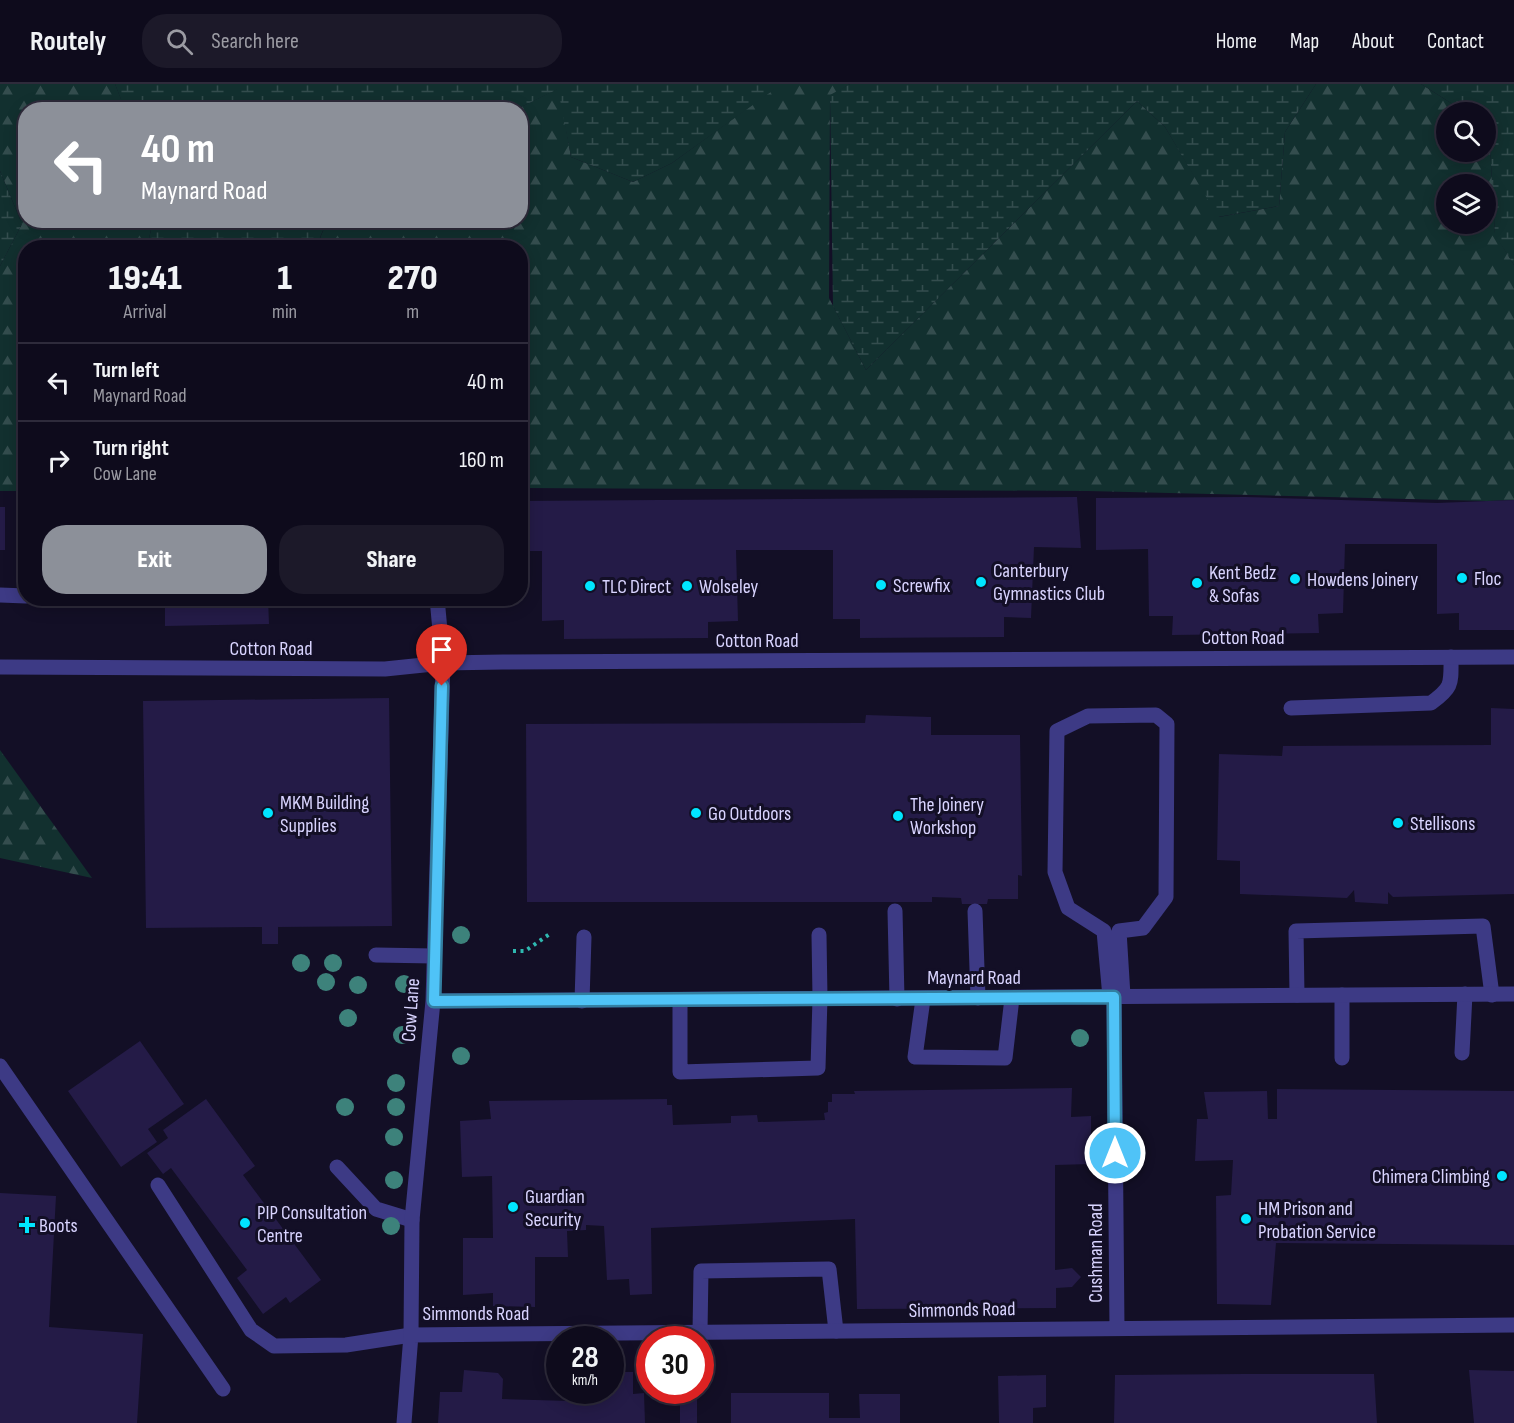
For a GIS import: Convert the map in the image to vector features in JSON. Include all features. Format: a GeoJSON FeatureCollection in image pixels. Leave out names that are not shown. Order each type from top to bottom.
{"type":"FeatureCollection","features":[{"type":"Feature","properties":{"kind":"street"},"geometry":{"type":"LineString","coordinates":[[0,596],[18,596]]}},
{"type":"Feature","properties":{"kind":"street","name":"Cow Lane"},"geometry":{"type":"LineString","coordinates":[[404,1423],[411,1335],[412,1221],[434,1001],[443,663],[438,606]]}},
{"type":"Feature","properties":{"kind":"street"},"geometry":{"type":"LineString","coordinates":[[1291,708],[1431,703],[1446,692],[1451,680],[1450,657]]}},
{"type":"Feature","properties":{"kind":"street","name":"Cotton Road"},"geometry":{"type":"LineString","coordinates":[[0,667],[385,669],[443,663],[1514,657]]}},
{"type":"Feature","properties":{"kind":"street"},"geometry":{"type":"LineString","coordinates":[[1156,715],[1167,724],[1166,897],[1143,928],[1119,931],[1122,972],[1116,997],[1104,931],[1068,908],[1055,872],[1057,731],[1088,716],[1156,715]]}},
{"type":"Feature","properties":{"kind":"street"},"geometry":{"type":"LineString","coordinates":[[895,911],[897,999]]}},
{"type":"Feature","properties":{"kind":"street"},"geometry":{"type":"LineString","coordinates":[[975,911],[978,998]]}},
{"type":"Feature","properties":{"kind":"street"},"geometry":{"type":"LineString","coordinates":[[1297,995],[1296,931],[1483,926],[1492,994]]}},
{"type":"Feature","properties":{"kind":"street"},"geometry":{"type":"LineString","coordinates":[[680,1001],[680,1072],[818,1068],[819,935]]}},
{"type":"Feature","properties":{"kind":"street"},"geometry":{"type":"LineString","coordinates":[[582,1001],[584,937]]}},
{"type":"Feature","properties":{"kind":"street"},"geometry":{"type":"LineString","coordinates":[[376,955],[434,956]]}},
{"type":"Feature","properties":{"kind":"street"},"geometry":{"type":"LineString","coordinates":[[1462,1053],[1465,994]]}},
{"type":"Feature","properties":{"kind":"street","name":"Maynard Road"},"geometry":{"type":"LineString","coordinates":[[434,1001],[1514,994]]}},
{"type":"Feature","properties":{"kind":"street"},"geometry":{"type":"LineString","coordinates":[[1342,995],[1342,1058]]}},
{"type":"Feature","properties":{"kind":"street","name":"Cushman Road"},"geometry":{"type":"LineString","coordinates":[[1116,997],[1117,1328]]}},
{"type":"Feature","properties":{"kind":"street"},"geometry":{"type":"LineString","coordinates":[[923,999],[915,1057],[1005,1059],[1011,998]]}},
{"type":"Feature","properties":{"kind":"street"},"geometry":{"type":"LineString","coordinates":[[0,1066],[223,1389]]}},
{"type":"Feature","properties":{"kind":"street"},"geometry":{"type":"LineString","coordinates":[[337,1167],[376,1209],[412,1221]]}},
{"type":"Feature","properties":{"kind":"street","name":"Simmonds Road"},"geometry":{"type":"LineString","coordinates":[[158,1185],[251,1330],[274,1346],[345,1345],[411,1335],[636,1333]]}},
{"type":"Feature","properties":{"kind":"street"},"geometry":{"type":"LineString","coordinates":[[700,1326],[701,1271],[829,1269],[836,1331]]}},
{"type":"Feature","properties":{"kind":"street","name":"Simmonds Road"},"geometry":{"type":"LineString","coordinates":[[714,1332],[1514,1325]]}},
{"type":"Feature","properties":{"kind":"path"},"geometry":{"type":"LineString","coordinates":[[513,951],[525,951],[551,933]]}},
{"type":"Feature","properties":{"kind":"green space"},"geometry":{"type":"Polygon","coordinates":[[[0,84],[115,84],[122,102],[18,102],[18,214],[0,171],[0,84]]]}},
{"type":"Feature","properties":{"kind":"green space"},"geometry":{"type":"Polygon","coordinates":[[[115,84],[774,84],[775,89],[672,163],[633,182],[571,157],[558,89],[528,104],[122,102],[115,84]]]}},
{"type":"Feature","properties":{"kind":"green space"},"geometry":{"type":"Polygon","coordinates":[[[774,84],[850,84],[830,96],[829,298],[866,370],[1137,101],[1165,127],[1219,217],[1279,206],[1285,132],[1316,84],[1421,84],[1449,102],[1436,102],[1436,162],[1491,162],[1492,174],[1436,174],[1436,234],[1495,234],[1514,265],[1514,500],[1088,491],[528,488],[528,240],[319,240],[324,228],[528,228],[528,104],[559,88],[571,157],[633,182],[672,163],[774,89],[774,84]]]}},
{"type":"Feature","properties":{"kind":"green space"},"geometry":{"type":"Polygon","coordinates":[[[850,84],[1316,84],[1285,132],[1279,206],[1218,217],[1165,127],[1137,101],[866,370],[833,306],[830,95],[850,84]]]}},
{"type":"Feature","properties":{"kind":"green space"},"geometry":{"type":"Polygon","coordinates":[[[1421,84],[1514,84],[1514,265],[1495,235],[1496,174],[1492,174],[1491,162],[1496,162],[1496,102],[1449,102],[1421,84]]]}},
{"type":"Feature","properties":{"kind":"green space"},"geometry":{"type":"Polygon","coordinates":[[[0,171],[18,214],[18,228],[20,228],[0,266],[0,171]]]}},
{"type":"Feature","properties":{"kind":"green space"},"geometry":{"type":"Polygon","coordinates":[[[20,228],[151,228],[149,240],[18,240],[18,491],[0,491],[0,266],[20,228]]]}},
{"type":"Feature","properties":{"kind":"green space"},"geometry":{"type":"Polygon","coordinates":[[[151,228],[324,228],[319,240],[149,240],[151,228]]]}},
{"type":"Feature","properties":{"kind":"green space"},"geometry":{"type":"Polygon","coordinates":[[[0,750],[92,878],[0,858],[0,750]]]}},
{"type":"Feature","properties":{"kind":"building"},"geometry":{"type":"Polygon","coordinates":[[[1077,497],[1081,548],[1034,547],[1031,618],[1004,617],[1004,637],[860,638],[860,619],[833,619],[833,550],[736,550],[738,621],[708,622],[708,638],[564,639],[564,620],[542,621],[542,551],[528,551],[528,501],[1077,497]]]}},
{"type":"Feature","properties":{"kind":"building"},"geometry":{"type":"Polygon","coordinates":[[[1245,497],[1437,503],[1514,500],[1514,630],[1459,630],[1459,613],[1437,614],[1437,544],[1345,544],[1343,613],[1318,614],[1319,633],[1172,635],[1173,616],[1149,616],[1148,549],[1096,550],[1096,498],[1245,497]]]}},
{"type":"Feature","properties":{"kind":"building"},"geometry":{"type":"Polygon","coordinates":[[[0,507],[5,507],[5,550],[0,550],[0,507]]]}},
{"type":"Feature","properties":{"kind":"building"},"geometry":{"type":"Polygon","coordinates":[[[165,606],[268,606],[269,624],[165,626],[165,606]]]}},
{"type":"Feature","properties":{"kind":"building","name":"MKM Building Supplies"},"geometry":{"type":"Polygon","coordinates":[[[389,698],[392,926],[278,927],[278,944],[262,944],[262,927],[146,928],[143,701],[389,698]]]}},
{"type":"Feature","properties":{"kind":"building","name":"Stellisons"},"geometry":{"type":"Polygon","coordinates":[[[1491,708],[1514,709],[1514,894],[1393,897],[1388,892],[1388,904],[1355,902],[1354,890],[1347,898],[1240,894],[1240,861],[1217,860],[1219,754],[1282,756],[1283,746],[1491,745],[1491,708]]]}},
{"type":"Feature","properties":{"kind":"building","name":"Go Outdoors"},"geometry":{"type":"Polygon","coordinates":[[[866,715],[931,717],[931,735],[1020,735],[1022,876],[1018,875],[1018,899],[988,899],[987,904],[962,904],[961,898],[932,897],[932,902],[527,902],[526,724],[865,723],[866,715]]]}},
{"type":"Feature","properties":{"kind":"building"},"geometry":{"type":"Polygon","coordinates":[[[140,1041],[184,1104],[148,1129],[157,1142],[121,1167],[68,1091],[140,1041]]]}},
{"type":"Feature","properties":{"kind":"building"},"geometry":{"type":"Polygon","coordinates":[[[1072,1088],[1071,1117],[1091,1116],[1091,1164],[1055,1165],[1055,1270],[1072,1268],[1081,1277],[1072,1287],[1056,1288],[1056,1308],[857,1309],[855,1219],[651,1228],[652,1294],[630,1295],[629,1279],[607,1280],[604,1226],[586,1225],[586,1230],[567,1231],[568,1257],[535,1257],[535,1307],[493,1306],[493,1293],[463,1295],[463,1238],[493,1238],[492,1176],[462,1177],[460,1121],[491,1119],[489,1101],[667,1099],[667,1105],[672,1105],[673,1125],[731,1123],[731,1116],[757,1115],[758,1122],[825,1120],[824,1113],[828,1112],[828,1102],[832,1102],[832,1094],[855,1094],[854,1091],[1072,1088]]]}},
{"type":"Feature","properties":{"kind":"building"},"geometry":{"type":"Polygon","coordinates":[[[1277,1089],[1514,1091],[1514,1245],[1276,1243],[1271,1305],[1217,1304],[1216,1196],[1231,1195],[1233,1160],[1195,1161],[1197,1119],[1208,1119],[1204,1092],[1267,1091],[1268,1119],[1277,1119],[1277,1089]]]}},
{"type":"Feature","properties":{"kind":"building","name":"PIP Consultation Centre"},"geometry":{"type":"Polygon","coordinates":[[[206,1099],[255,1166],[243,1175],[321,1280],[290,1303],[286,1297],[263,1314],[237,1278],[247,1270],[171,1168],[163,1174],[147,1153],[168,1138],[163,1130],[206,1099]]]}},
{"type":"Feature","properties":{"kind":"building"},"geometry":{"type":"Polygon","coordinates":[[[0,1193],[56,1196],[49,1327],[143,1334],[137,1423],[0,1423],[0,1193]]]}},
{"type":"Feature","properties":{"kind":"building"},"geometry":{"type":"Polygon","coordinates":[[[464,1370],[498,1373],[503,1379],[502,1399],[546,1400],[546,1404],[624,1404],[624,1372],[633,1372],[633,1394],[636,1394],[636,1404],[644,1404],[645,1423],[438,1423],[440,1392],[462,1392],[464,1370]]]}},
{"type":"Feature","properties":{"kind":"building"},"geometry":{"type":"Polygon","coordinates":[[[1469,1370],[1514,1371],[1514,1423],[1474,1423],[1469,1370]]]}},
{"type":"Feature","properties":{"kind":"building"},"geometry":{"type":"Polygon","coordinates":[[[1374,1374],[1377,1423],[1114,1423],[1115,1375],[1374,1374]]]}},
{"type":"Feature","properties":{"kind":"building"},"geometry":{"type":"Polygon","coordinates":[[[1046,1375],[1046,1407],[1033,1408],[1033,1423],[999,1423],[998,1376],[1046,1375]]]}},
{"type":"Feature","properties":{"kind":"building"},"geometry":{"type":"Polygon","coordinates":[[[731,1393],[829,1393],[829,1418],[860,1418],[859,1394],[900,1394],[900,1423],[731,1423],[731,1393]]]}},
{"type":"Feature","properties":{"kind":"building"},"geometry":{"type":"Polygon","coordinates":[[[680,1404],[697,1404],[697,1423],[680,1423],[680,1404]]]}},
{"type":"Feature","properties":{"kind":"place","name":"Floc"},"geometry":{"type":"Point","coordinates":[1462,578]}},
{"type":"Feature","properties":{"kind":"place","name":"Howdens Joinery"},"geometry":{"type":"Point","coordinates":[1295,579]}},
{"type":"Feature","properties":{"kind":"place","name":"Canterbury Gymnastics Club"},"geometry":{"type":"Point","coordinates":[981,582]}},
{"type":"Feature","properties":{"kind":"place","name":"Kent Bedz & Sofas"},"geometry":{"type":"Point","coordinates":[1197,583]}},
{"type":"Feature","properties":{"kind":"place","name":"Screwfix"},"geometry":{"type":"Point","coordinates":[881,585]}},
{"type":"Feature","properties":{"kind":"place","name":"TLC Direct"},"geometry":{"type":"Point","coordinates":[590,586]}},
{"type":"Feature","properties":{"kind":"place","name":"Wolseley"},"geometry":{"type":"Point","coordinates":[687,586]}},
{"type":"Feature","properties":{"kind":"place","name":"MKM Building Supplies"},"geometry":{"type":"Point","coordinates":[268,813]}},
{"type":"Feature","properties":{"kind":"place","name":"Go Outdoors"},"geometry":{"type":"Point","coordinates":[696,813]}},
{"type":"Feature","properties":{"kind":"place","name":"The Joinery Workshop"},"geometry":{"type":"Point","coordinates":[898,816]}},
{"type":"Feature","properties":{"kind":"place","name":"Stellisons"},"geometry":{"type":"Point","coordinates":[1398,823]}},
{"type":"Feature","properties":{"kind":"place","name":"Chimera Climbing"},"geometry":{"type":"Point","coordinates":[1502,1176]}},
{"type":"Feature","properties":{"kind":"place","name":"Guardian Security"},"geometry":{"type":"Point","coordinates":[513,1207]}},
{"type":"Feature","properties":{"kind":"place","name":"HM Prison and Probation Service"},"geometry":{"type":"Point","coordinates":[1246,1219]}},
{"type":"Feature","properties":{"kind":"place","name":"PIP Consultation Centre"},"geometry":{"type":"Point","coordinates":[245,1223]}},
{"type":"Feature","properties":{"kind":"place","name":"Boots"},"geometry":{"type":"Point","coordinates":[27,1225]}},
{"type":"Feature","properties":{"kind":"route"},"geometry":{"type":"LineString","coordinates":[[442,686],[434,1001],[1114,997],[1115,1153]]}}]}
